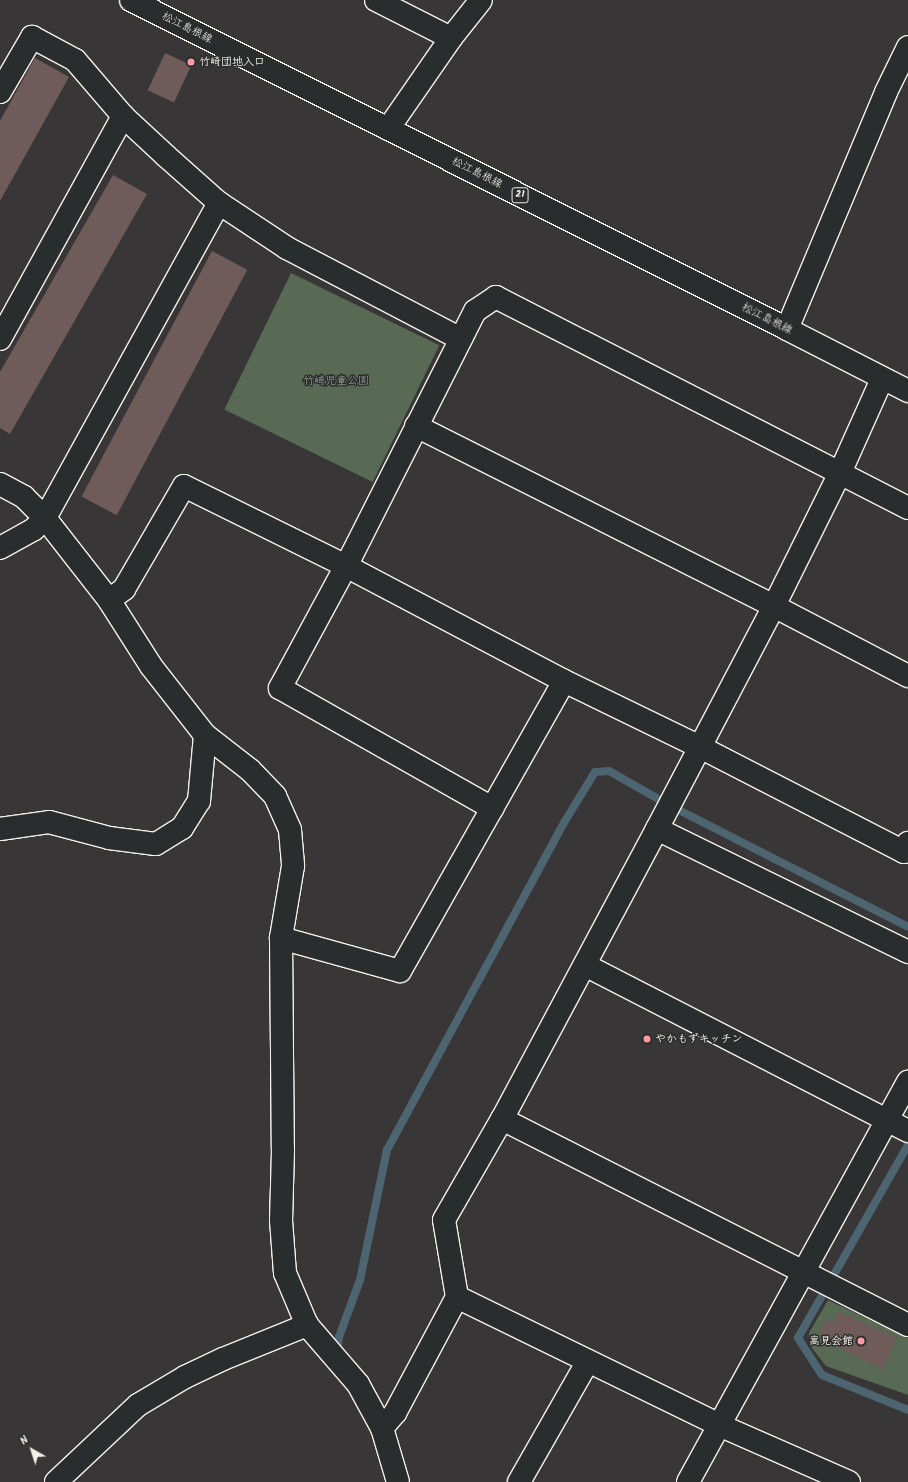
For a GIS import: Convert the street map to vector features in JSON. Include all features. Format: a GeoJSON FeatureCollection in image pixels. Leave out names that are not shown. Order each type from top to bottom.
{"type":"FeatureCollection","features":[{"type":"Feature","properties":{"kind":"street","name":"松江島根線"},"geometry":{"type":"LineString","coordinates":[[131,0],[908,391]]}},
{"type":"Feature","properties":{"kind":"street"},"geometry":{"type":"LineString","coordinates":[[376,0],[451,38]]}},
{"type":"Feature","properties":{"kind":"street"},"geometry":{"type":"LineString","coordinates":[[388,129],[451,38],[481,0]]}},
{"type":"Feature","properties":{"kind":"street"},"geometry":{"type":"LineString","coordinates":[[0,92],[32,37],[75,60],[123,116],[219,203],[287,248],[461,339]]}},
{"type":"Feature","properties":{"kind":"street"},"geometry":{"type":"LineString","coordinates":[[787,329],[886,92],[908,47]]}},
{"type":"Feature","properties":{"kind":"street"},"geometry":{"type":"LineString","coordinates":[[0,340],[123,116]]}},
{"type":"Feature","properties":{"kind":"street"},"geometry":{"type":"LineString","coordinates":[[0,548],[34,529],[45,518],[219,203]]}},
{"type":"Feature","properties":{"kind":"street"},"geometry":{"type":"LineString","coordinates":[[492,808],[280,688],[346,566],[475,311],[496,297],[908,508]]}},
{"type":"Feature","properties":{"kind":"street"},"geometry":{"type":"LineString","coordinates":[[382,1428],[395,1413],[457,1297],[444,1220],[502,1119],[585,965],[774,606],[840,473],[882,379]]}},
{"type":"Feature","properties":{"kind":"street"},"geometry":{"type":"LineString","coordinates":[[416,426],[774,606],[908,676]]}},
{"type":"Feature","properties":{"kind":"street"},"geometry":{"type":"LineString","coordinates":[[0,484],[24,497],[45,518],[109,600],[151,666],[205,735],[250,770],[275,796],[290,830],[293,866],[281,938],[282,1235],[285,1274],[307,1325],[358,1384],[382,1428],[398,1482]]}},
{"type":"Feature","properties":{"kind":"street"},"geometry":{"type":"LineString","coordinates":[[109,600],[124,589],[184,486],[346,566],[564,681],[700,747],[904,852],[908,843]]}},
{"type":"Feature","properties":{"kind":"street"},"geometry":{"type":"LineString","coordinates":[[281,938],[400,971],[564,681]]}},
{"type":"Feature","properties":{"kind":"street"},"geometry":{"type":"LineString","coordinates":[[0,829],[49,822],[109,838],[156,844],[182,828],[199,801],[205,735]]}},
{"type":"Feature","properties":{"kind":"street"},"geometry":{"type":"LineString","coordinates":[[657,829],[908,952]]}},
{"type":"Feature","properties":{"kind":"street"},"geometry":{"type":"LineString","coordinates":[[585,965],[900,1126]]}},
{"type":"Feature","properties":{"kind":"street"},"geometry":{"type":"LineString","coordinates":[[688,1482],[719,1425],[820,1280],[900,1126],[908,1082]]}},
{"type":"Feature","properties":{"kind":"street"},"geometry":{"type":"LineString","coordinates":[[502,1119],[908,1325]]}},
{"type":"Feature","properties":{"kind":"street"},"geometry":{"type":"LineString","coordinates":[[457,1297],[719,1425],[849,1482]]}},
{"type":"Feature","properties":{"kind":"street"},"geometry":{"type":"LineString","coordinates":[[56,1482],[138,1405],[185,1377],[223,1359],[307,1325]]}},
{"type":"Feature","properties":{"kind":"street"},"geometry":{"type":"LineString","coordinates":[[519,1482],[588,1361]]}},
{"type":"Feature","properties":{"kind":"green space","name":"竹崎児童公園"},"geometry":{"type":"Polygon","coordinates":[[[291,273],[439,345],[373,482],[224,410],[291,273]]]}},
{"type":"Feature","properties":{"kind":"green space"},"geometry":{"type":"Polygon","coordinates":[[[828,1300],[908,1338],[908,1395],[826,1366],[811,1347],[809,1333],[828,1300]]]}},
{"type":"Feature","properties":{"kind":"building"},"geometry":{"type":"Polygon","coordinates":[[[165,53],[191,65],[174,102],[148,90],[165,53]]]}},
{"type":"Feature","properties":{"kind":"building"},"geometry":{"type":"Polygon","coordinates":[[[35,58],[69,77],[0,201],[0,121],[35,58]]]}},
{"type":"Feature","properties":{"kind":"building"},"geometry":{"type":"Polygon","coordinates":[[[113,175],[147,194],[10,434],[0,428],[0,372],[113,175]]]}},
{"type":"Feature","properties":{"kind":"building"},"geometry":{"type":"Polygon","coordinates":[[[212,251],[247,270],[117,515],[81,496],[212,251]]]}},
{"type":"Feature","properties":{"kind":"building","name":"嵩見会館"},"geometry":{"type":"Polygon","coordinates":[[[838,1311],[897,1338],[883,1369],[826,1342],[827,1339],[819,1335],[826,1320],[833,1323],[838,1311]]]}},
{"type":"Feature","properties":{"kind":"waterway"},"geometry":{"type":"LineString","coordinates":[[337,1355],[339,1337],[360,1280],[387,1150],[565,821],[595,772],[609,771],[669,805],[908,927]]}},
{"type":"Feature","properties":{"kind":"waterway"},"geometry":{"type":"LineString","coordinates":[[908,1145],[798,1338],[822,1375],[908,1410]]}},
{"type":"Feature","properties":{"kind":"place","name":"竹崎団地入口"},"geometry":{"type":"Point","coordinates":[191,62]}},
{"type":"Feature","properties":{"kind":"place","name":"やかもずキッチン"},"geometry":{"type":"Point","coordinates":[647,1039]}},
{"type":"Feature","properties":{"kind":"place","name":"嵩見会館"},"geometry":{"type":"Point","coordinates":[861,1341]}}]}
